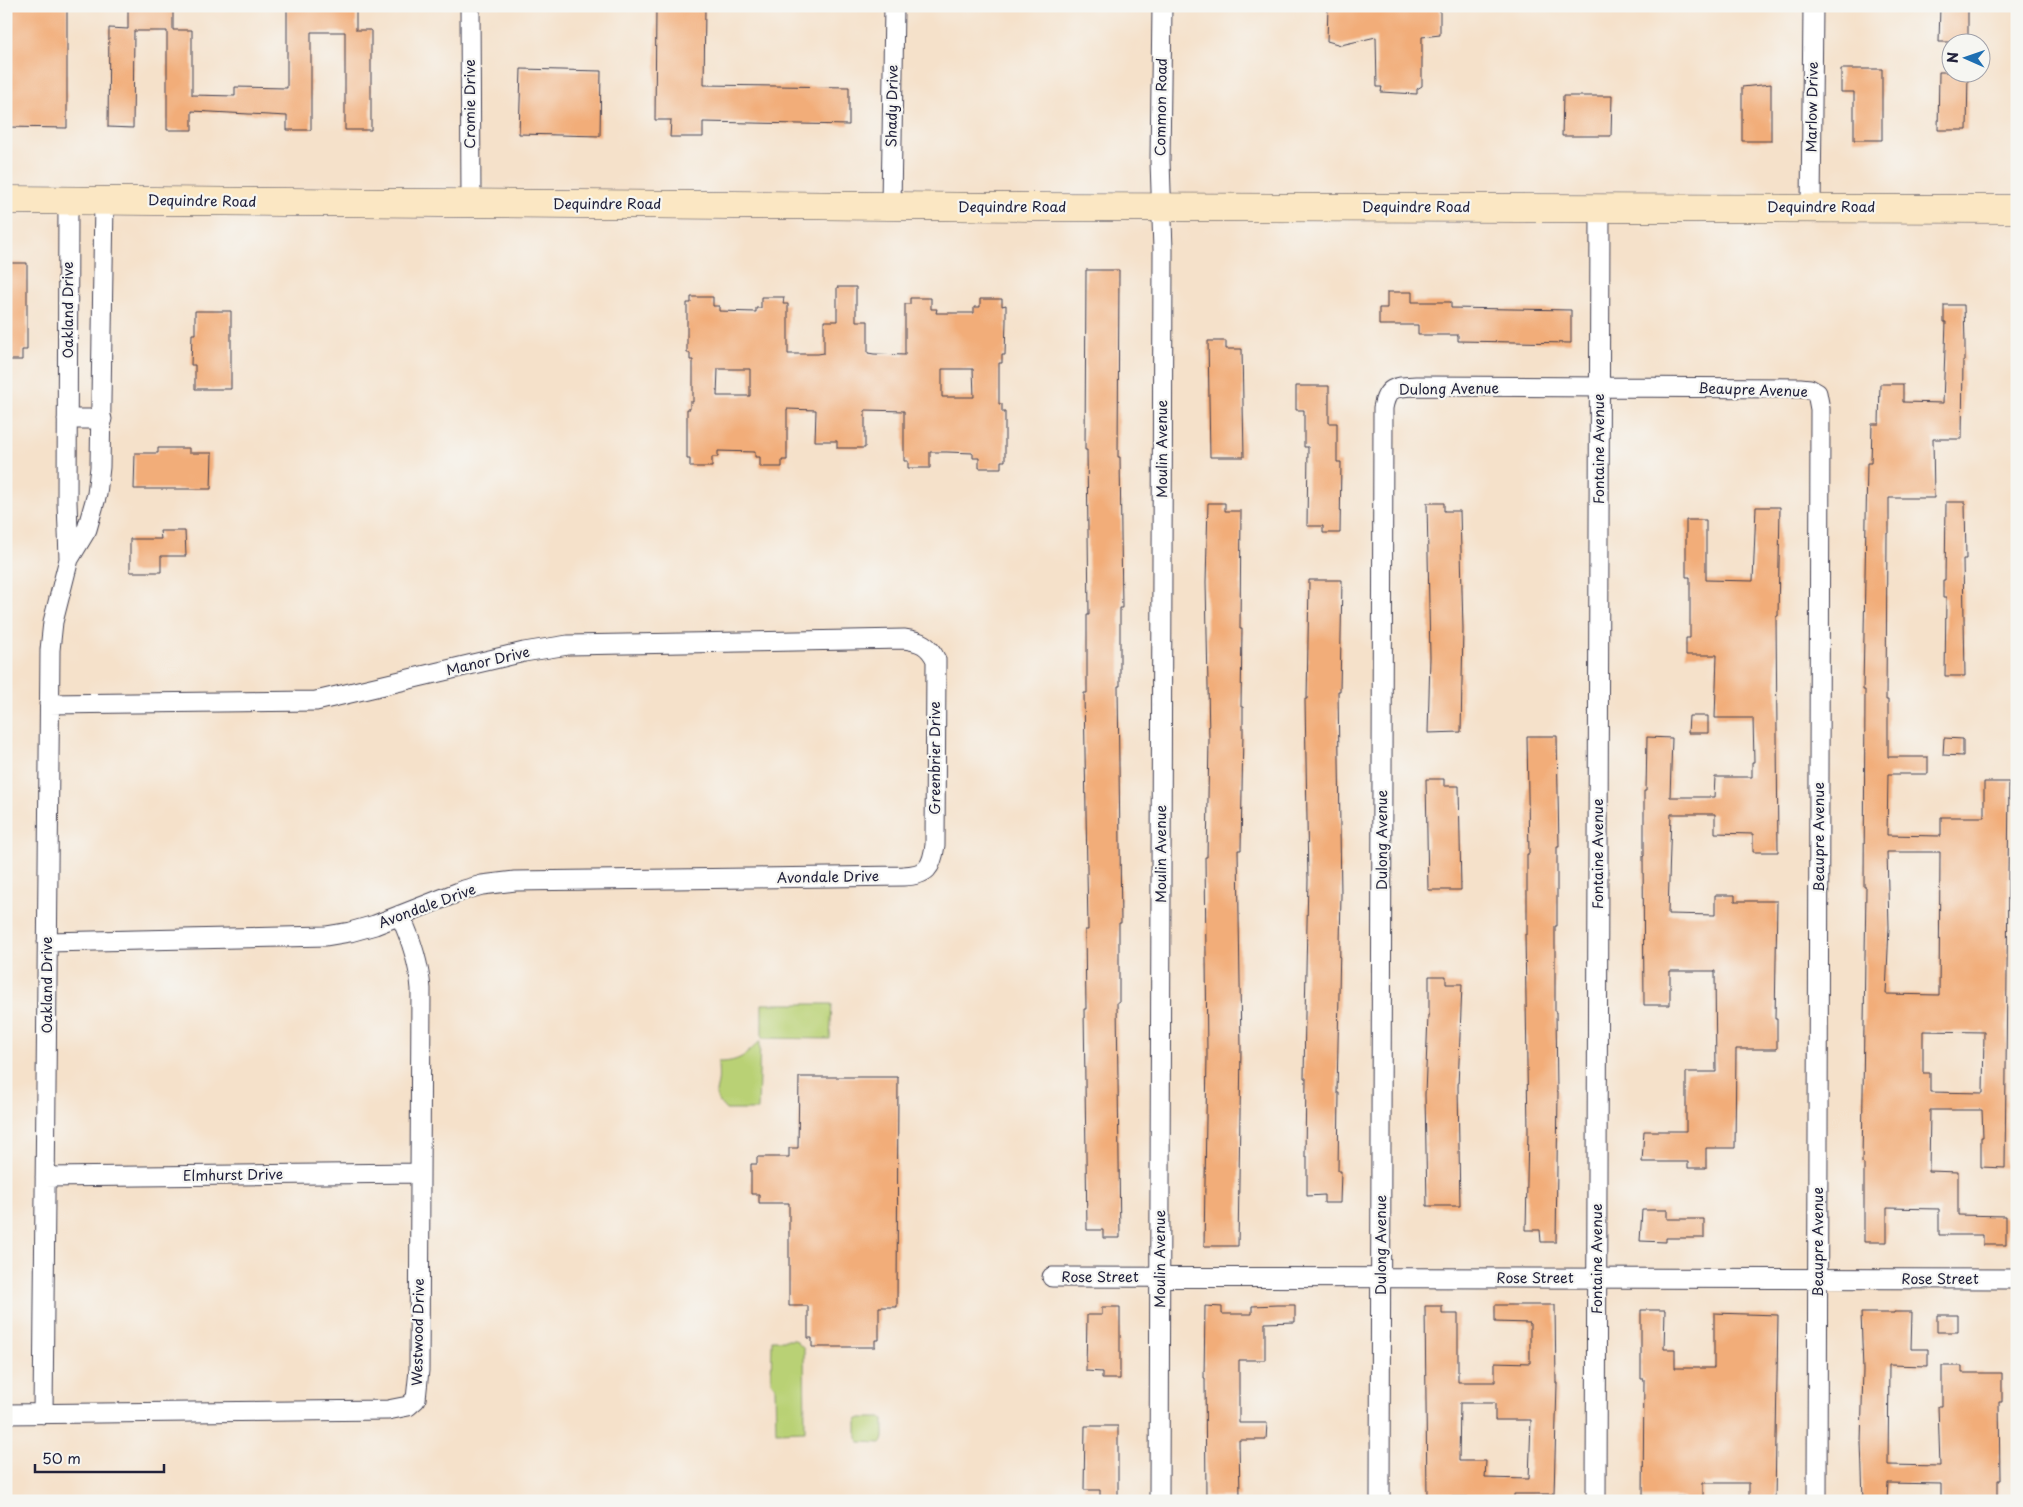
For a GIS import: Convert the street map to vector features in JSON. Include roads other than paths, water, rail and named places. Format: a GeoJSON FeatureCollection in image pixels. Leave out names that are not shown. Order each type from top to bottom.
{"type":"FeatureCollection","features":[{"type":"Feature","properties":{"kind":"main road","name":"Dequindre Road"},"geometry":{"type":"LineString","coordinates":[[6,200],[891,206],[2017,209]]}},
{"type":"Feature","properties":{"kind":"street","name":"Cromie Drive"},"geometry":{"type":"LineString","coordinates":[[470,6],[471,202]]}},
{"type":"Feature","properties":{"kind":"street","name":"Shady Drive"},"geometry":{"type":"LineString","coordinates":[[891,206],[894,6]]}},
{"type":"Feature","properties":{"kind":"street","name":"Common Road"},"geometry":{"type":"LineString","coordinates":[[1162,6],[1160,161],[1162,207]]}},
{"type":"Feature","properties":{"kind":"street","name":"Marlow Drive"},"geometry":{"type":"LineString","coordinates":[[1811,207],[1813,6]]}},
{"type":"Feature","properties":{"kind":"street","name":"Oakland Drive"},"geometry":{"type":"LineString","coordinates":[[43,1414],[50,650],[53,622],[69,559],[67,502],[68,200]]}},
{"type":"Feature","properties":{"kind":"street","name":"Oakland Drive"},"geometry":{"type":"LineString","coordinates":[[69,559],[87,529],[100,467],[104,201]]}},
{"type":"Feature","properties":{"kind":"street","name":"Moulin Avenue"},"geometry":{"type":"LineString","coordinates":[[1159,1501],[1162,207]]}},
{"type":"Feature","properties":{"kind":"street","name":"Fontaine Avenue"},"geometry":{"type":"LineString","coordinates":[[1596,1501],[1600,207]]}},
{"type":"Feature","properties":{"kind":"street","name":"Dulong Avenue"},"geometry":{"type":"LineString","coordinates":[[1380,1501],[1383,428],[1385,398],[1389,391],[1395,388],[1409,387],[1600,388]]}},
{"type":"Feature","properties":{"kind":"street","name":"Beaupre Avenue"},"geometry":{"type":"LineString","coordinates":[[1600,388],[1800,388],[1810,389],[1817,393],[1820,400],[1818,1501]]}},
{"type":"Feature","properties":{"kind":"street"},"geometry":{"type":"LineString","coordinates":[[67,419],[102,419]]}},
{"type":"Feature","properties":{"kind":"street","name":"Manor Drive"},"geometry":{"type":"LineString","coordinates":[[49,704],[316,701],[344,696],[524,652],[578,644],[904,639],[917,641],[928,646]]}},
{"type":"Feature","properties":{"kind":"street","name":"Greenbrier Drive"},"geometry":{"type":"LineString","coordinates":[[927,870],[934,856],[935,836],[936,660],[928,646]]}},
{"type":"Feature","properties":{"kind":"street","name":"Avondale Drive"},"geometry":{"type":"LineString","coordinates":[[47,942],[326,936],[375,925],[464,890],[482,885],[516,881],[904,876],[920,874],[927,870]]}},
{"type":"Feature","properties":{"kind":"street","name":"Westwood Drive"},"geometry":{"type":"LineString","coordinates":[[6,1414],[388,1410],[408,1406],[416,1399],[418,1391],[421,989],[419,968],[414,948],[400,914]]}},
{"type":"Feature","properties":{"kind":"street","name":"Elmhurst Drive"},"geometry":{"type":"LineString","coordinates":[[45,1177],[420,1174]]}},
{"type":"Feature","properties":{"kind":"street","name":"Rose Street"},"geometry":{"type":"LineString","coordinates":[[1052,1277],[2017,1279]]}}]}
